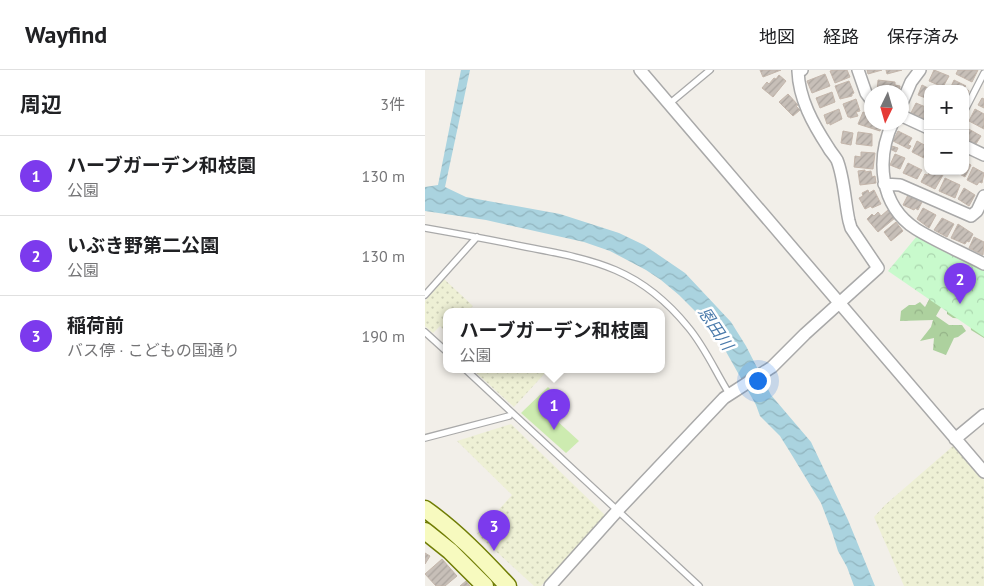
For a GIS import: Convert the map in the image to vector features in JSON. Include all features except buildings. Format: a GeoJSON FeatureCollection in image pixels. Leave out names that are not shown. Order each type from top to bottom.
{"type":"FeatureCollection","features":[{"type":"Feature","properties":{"kind":"main road"},"geometry":{"type":"LineString","coordinates":[[425,509],[474,550],[508,586]]}},
{"type":"Feature","properties":{"kind":"main road"},"geometry":{"type":"LineString","coordinates":[[425,531],[450,551],[485,586]]}},
{"type":"Feature","properties":{"kind":"street"},"geometry":{"type":"LineString","coordinates":[[640,70],[984,472]]}},
{"type":"Feature","properties":{"kind":"street"},"geometry":{"type":"LineString","coordinates":[[549,586],[617,510],[724,398],[772,367],[805,334],[882,264],[851,228],[836,159],[813,122],[804,102],[798,80],[798,71],[802,70]]}},
{"type":"Feature","properties":{"kind":"street"},"geometry":{"type":"LineString","coordinates":[[858,70],[864,85]]}},
{"type":"Feature","properties":{"kind":"street"},"geometry":{"type":"LineString","coordinates":[[909,86],[920,70]]}},
{"type":"Feature","properties":{"kind":"street"},"geometry":{"type":"LineString","coordinates":[[909,120],[924,126]]}},
{"type":"Feature","properties":{"kind":"street"},"geometry":{"type":"LineString","coordinates":[[889,130],[883,149],[882,160],[884,184],[893,205],[914,228],[984,264]]}},
{"type":"Feature","properties":{"kind":"street"},"geometry":{"type":"LineString","coordinates":[[969,148],[984,155]]}},
{"type":"Feature","properties":{"kind":"street"},"geometry":{"type":"LineString","coordinates":[[884,184],[900,185],[971,216],[977,211],[984,196]]}},
{"type":"Feature","properties":{"kind":"street"},"geometry":{"type":"LineString","coordinates":[[955,439],[984,415]]}},
{"type":"Feature","properties":{"kind":"lane"},"geometry":{"type":"LineString","coordinates":[[669,104],[710,70]]}},
{"type":"Feature","properties":{"kind":"lane"},"geometry":{"type":"LineString","coordinates":[[969,102],[984,72]]}},
{"type":"Feature","properties":{"kind":"lane"},"geometry":{"type":"LineString","coordinates":[[425,228],[595,261],[635,280],[665,303],[690,328],[731,394]]}},
{"type":"Feature","properties":{"kind":"lane"},"geometry":{"type":"LineString","coordinates":[[425,295],[477,238]]}},
{"type":"Feature","properties":{"kind":"lane"},"geometry":{"type":"LineString","coordinates":[[425,332],[443,348]]}},
{"type":"Feature","properties":{"kind":"lane"},"geometry":{"type":"LineString","coordinates":[[469,373],[699,586]]}},
{"type":"Feature","properties":{"kind":"lane"},"geometry":{"type":"LineString","coordinates":[[425,438],[509,416]]}},
{"type":"Feature","properties":{"kind":"green space"},"geometry":{"type":"Polygon","coordinates":[[[917,236],[984,269],[984,337],[888,271],[917,236]]]}},
{"type":"Feature","properties":{"kind":"green space"},"geometry":{"type":"Polygon","coordinates":[[[444,279],[473,306],[471,308],[443,308],[443,329],[440,326],[433,333],[425,326],[425,301],[444,279]]]}},
{"type":"Feature","properties":{"kind":"green space"},"geometry":{"type":"Polygon","coordinates":[[[931,296],[984,316],[984,338],[971,330],[970,319],[953,318],[947,314],[948,303],[944,302],[936,316],[949,325],[962,325],[966,331],[954,338],[946,355],[933,350],[934,338],[920,341],[931,327],[933,320],[900,321],[901,311],[909,305],[915,305],[920,302],[925,307],[931,296]]]}},
{"type":"Feature","properties":{"kind":"green space"},"geometry":{"type":"Polygon","coordinates":[[[476,373],[545,373],[514,407],[476,373]]]}},
{"type":"Feature","properties":{"kind":"green space"},"geometry":{"type":"Polygon","coordinates":[[[548,387],[561,400],[555,406],[562,413],[556,420],[579,441],[566,453],[521,413],[548,387]]]}},
{"type":"Feature","properties":{"kind":"green space"},"geometry":{"type":"Polygon","coordinates":[[[511,424],[607,517],[541,586],[534,586],[477,534],[512,495],[457,441],[511,424]]]}},
{"type":"Feature","properties":{"kind":"green space"},"geometry":{"type":"Polygon","coordinates":[[[953,446],[956,447],[984,480],[984,586],[904,586],[874,517],[885,505],[953,446]]]}},
{"type":"Feature","properties":{"kind":"water","name":"恩田川"},"geometry":{"type":"Polygon","coordinates":[[[461,70],[470,70],[445,187],[466,197],[560,214],[619,233],[644,245],[685,273],[731,322],[746,346],[771,395],[811,442],[848,520],[875,586],[854,586],[847,567],[838,551],[821,503],[780,436],[760,416],[756,405],[720,341],[708,324],[661,280],[610,251],[584,242],[486,220],[425,211],[425,187],[438,185],[461,70]]]}},
{"type":"Feature","properties":{"kind":"place","name":"いぶき野第二公園"},"geometry":{"type":"Point","coordinates":[960,304]}},
{"type":"Feature","properties":{"kind":"place","name":"ハーブガーデン和枝園"},"geometry":{"type":"Point","coordinates":[554,430]}},
{"type":"Feature","properties":{"kind":"place","name":"稲荷前"},"geometry":{"type":"Point","coordinates":[494,551]}}]}
